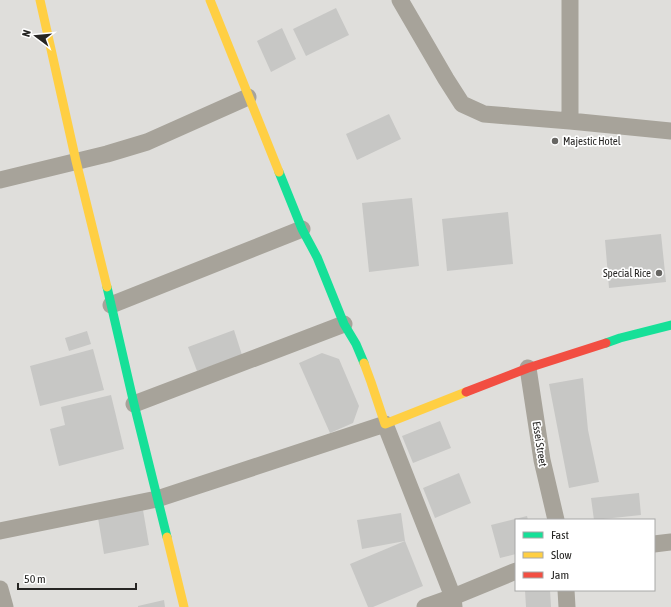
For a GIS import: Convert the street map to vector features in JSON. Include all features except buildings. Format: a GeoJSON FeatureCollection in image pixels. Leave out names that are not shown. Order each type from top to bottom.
{"type":"FeatureCollection","features":[{"type":"Feature","properties":{"kind":"street"},"geometry":{"type":"LineString","coordinates":[[40,0],[76,161],[112,304],[134,404],[184,607]]}},
{"type":"Feature","properties":{"kind":"street"},"geometry":{"type":"LineString","coordinates":[[210,0],[302,230],[317,257],[344,324],[356,344],[372,382],[385,424],[454,602]]}},
{"type":"Feature","properties":{"kind":"street"},"geometry":{"type":"LineString","coordinates":[[400,0],[446,80],[462,104],[484,114],[671,131]]}},
{"type":"Feature","properties":{"kind":"street"},"geometry":{"type":"LineString","coordinates":[[570,0],[570,121]]}},
{"type":"Feature","properties":{"kind":"street"},"geometry":{"type":"LineString","coordinates":[[0,180],[107,154],[147,142],[248,97]]}},
{"type":"Feature","properties":{"kind":"street"},"geometry":{"type":"LineString","coordinates":[[112,304],[302,230]]}},
{"type":"Feature","properties":{"kind":"street"},"geometry":{"type":"LineString","coordinates":[[134,404],[344,324]]}},
{"type":"Feature","properties":{"kind":"street"},"geometry":{"type":"LineString","coordinates":[[0,531],[157,499],[385,424],[528,368],[620,338],[671,325]]}},
{"type":"Feature","properties":{"kind":"street","name":"Essei Street"},"geometry":{"type":"LineString","coordinates":[[528,368],[542,460],[556,519]]}},
{"type":"Feature","properties":{"kind":"street"},"geometry":{"type":"LineString","coordinates":[[655,544],[671,542]]}},
{"type":"Feature","properties":{"kind":"street"},"geometry":{"type":"LineString","coordinates":[[425,607],[454,602],[515,572]]}},
{"type":"Feature","properties":{"kind":"street"},"geometry":{"type":"LineString","coordinates":[[0,589],[5,607]]}},
{"type":"Feature","properties":{"kind":"street"},"geometry":{"type":"LineString","coordinates":[[566,591],[567,607]]}},
{"type":"Feature","properties":{"kind":"traffic: fast"},"geometry":{"type":"LineString","coordinates":[[279,172],[302,229],[317,257],[344,324],[356,344],[364,363]]}},
{"type":"Feature","properties":{"kind":"traffic: fast"},"geometry":{"type":"LineString","coordinates":[[107,287],[167,537]]}},
{"type":"Feature","properties":{"kind":"traffic: fast"},"geometry":{"type":"LineString","coordinates":[[606,343],[671,325]]}},
{"type":"Feature","properties":{"kind":"traffic: slow"},"geometry":{"type":"LineString","coordinates":[[40,0],[76,161],[107,287]]}},
{"type":"Feature","properties":{"kind":"traffic: slow"},"geometry":{"type":"LineString","coordinates":[[210,0],[279,172]]}},
{"type":"Feature","properties":{"kind":"traffic: slow"},"geometry":{"type":"LineString","coordinates":[[364,363],[385,424],[466,392]]}},
{"type":"Feature","properties":{"kind":"traffic: slow"},"geometry":{"type":"LineString","coordinates":[[167,537],[184,607]]}},
{"type":"Feature","properties":{"kind":"traffic: jam"},"geometry":{"type":"LineString","coordinates":[[466,392],[528,368],[606,343]]}},
{"type":"Feature","properties":{"kind":"place","name":"Majestic Hotel"},"geometry":{"type":"Point","coordinates":[555,141]}},
{"type":"Feature","properties":{"kind":"place","name":"Special Rice"},"geometry":{"type":"Point","coordinates":[659,273]}}]}
